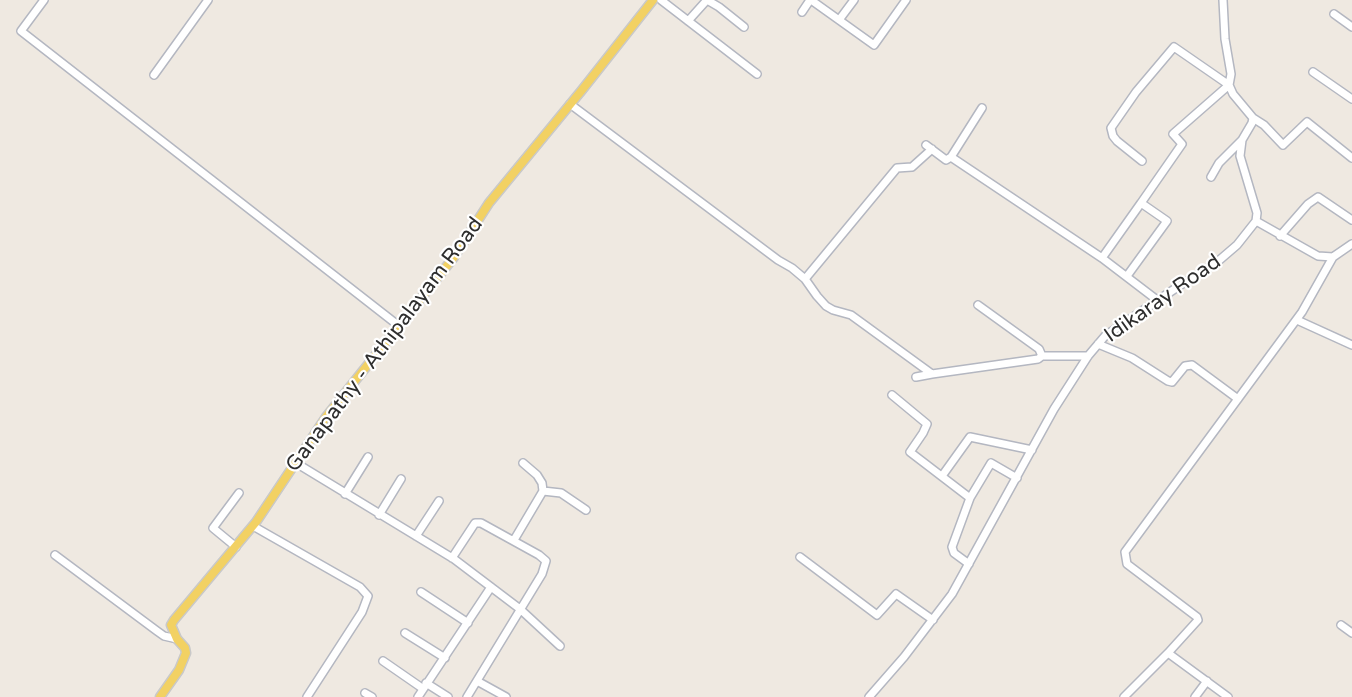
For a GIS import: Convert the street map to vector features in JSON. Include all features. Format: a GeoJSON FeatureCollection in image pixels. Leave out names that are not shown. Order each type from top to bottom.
{"type":"FeatureCollection","features":[{"type":"Feature","properties":{"kind":"main road","name":"Ganapathy - Athipalayam Road"},"geometry":{"type":"LineString","coordinates":[[160,697],[185,658],[185,648],[177,639],[171,625],[174,620],[253,525],[326,417],[454,257],[489,203],[570,104],[648,2]]}},
{"type":"Feature","properties":{"kind":"street"},"geometry":{"type":"LineString","coordinates":[[44,0],[21,31],[399,326]]}},
{"type":"Feature","properties":{"kind":"street"},"geometry":{"type":"LineString","coordinates":[[154,75],[208,0]]}},
{"type":"Feature","properties":{"kind":"street"},"geometry":{"type":"LineString","coordinates":[[661,0],[757,74]]}},
{"type":"Feature","properties":{"kind":"street"},"geometry":{"type":"LineString","coordinates":[[688,21],[707,0],[744,27]]}},
{"type":"Feature","properties":{"kind":"street"},"geometry":{"type":"LineString","coordinates":[[802,12],[810,0],[874,45],[906,0]]}},
{"type":"Feature","properties":{"kind":"street"},"geometry":{"type":"LineString","coordinates":[[839,20],[854,0]]}},
{"type":"Feature","properties":{"kind":"street"},"geometry":{"type":"LineString","coordinates":[[1102,258],[1182,144],[1173,134],[1229,85],[1231,74],[1225,39],[1223,0]]}},
{"type":"Feature","properties":{"kind":"street"},"geometry":{"type":"LineString","coordinates":[[1334,14],[1352,27]]}},
{"type":"Feature","properties":{"kind":"street"},"geometry":{"type":"LineString","coordinates":[[1142,161],[1117,141],[1111,128],[1136,92],[1174,47],[1229,85],[1253,118],[1264,125],[1283,146],[1307,122],[1352,158]]}},
{"type":"Feature","properties":{"kind":"street"},"geometry":{"type":"LineString","coordinates":[[1313,72],[1352,99]]}},
{"type":"Feature","properties":{"kind":"street"},"geometry":{"type":"LineString","coordinates":[[570,104],[805,279],[826,306],[851,315],[932,374]]}},
{"type":"Feature","properties":{"kind":"street"},"geometry":{"type":"LineString","coordinates":[[805,279],[897,168],[912,167],[929,147],[946,160],[951,157],[982,108]]}},
{"type":"Feature","properties":{"kind":"street"},"geometry":{"type":"LineString","coordinates":[[1211,177],[1219,164],[1242,140],[1253,118]]}},
{"type":"Feature","properties":{"kind":"street"},"geometry":{"type":"LineString","coordinates":[[1242,140],[1240,156],[1257,213],[1256,221],[1318,256],[1333,257]]}},
{"type":"Feature","properties":{"kind":"street"},"geometry":{"type":"LineString","coordinates":[[951,157],[1102,258],[1157,300]]}},
{"type":"Feature","properties":{"kind":"street"},"geometry":{"type":"LineString","coordinates":[[1280,236],[1308,204],[1318,197],[1352,220]]}},
{"type":"Feature","properties":{"kind":"street"},"geometry":{"type":"LineString","coordinates":[[1127,276],[1167,221],[1140,203]]}},
{"type":"Feature","properties":{"kind":"street","name":"Idikaray Road"},"geometry":{"type":"LineString","coordinates":[[868,697],[952,594],[1054,409],[1098,344],[1105,336],[1157,300],[1216,263],[1236,245],[1256,221]]}},
{"type":"Feature","properties":{"kind":"street"},"geometry":{"type":"LineString","coordinates":[[1124,697],[1198,620],[1127,564],[1125,552],[1297,320],[1333,257],[1352,244]]}},
{"type":"Feature","properties":{"kind":"street"},"geometry":{"type":"LineString","coordinates":[[978,305],[1039,349],[1042,356]]}},
{"type":"Feature","properties":{"kind":"street"},"geometry":{"type":"LineString","coordinates":[[1297,320],[1352,345]]}},
{"type":"Feature","properties":{"kind":"street"},"geometry":{"type":"LineString","coordinates":[[1098,344],[1132,358],[1172,382],[1185,366],[1192,365],[1238,399]]}},
{"type":"Feature","properties":{"kind":"street"},"geometry":{"type":"LineString","coordinates":[[916,376],[1038,359],[1042,356],[1089,356]]}},
{"type":"Feature","properties":{"kind":"street"},"geometry":{"type":"LineString","coordinates":[[892,395],[927,424],[909,452],[970,498]]}},
{"type":"Feature","properties":{"kind":"street"},"geometry":{"type":"LineString","coordinates":[[942,476],[970,437],[1032,450]]}},
{"type":"Feature","properties":{"kind":"street"},"geometry":{"type":"LineString","coordinates":[[345,494],[368,457]]}},
{"type":"Feature","properties":{"kind":"street"},"geometry":{"type":"LineString","coordinates":[[296,463],[452,558],[520,609],[560,646]]}},
{"type":"Feature","properties":{"kind":"street"},"geometry":{"type":"LineString","coordinates":[[514,540],[543,491],[542,483],[537,476],[523,463]]}},
{"type":"Feature","properties":{"kind":"street"},"geometry":{"type":"LineString","coordinates":[[969,564],[954,553],[952,547],[970,498],[991,463],[1017,478]]}},
{"type":"Feature","properties":{"kind":"street"},"geometry":{"type":"LineString","coordinates":[[380,515],[401,479]]}},
{"type":"Feature","properties":{"kind":"street"},"geometry":{"type":"LineString","coordinates":[[543,491],[561,493],[586,510]]}},
{"type":"Feature","properties":{"kind":"street"},"geometry":{"type":"LineString","coordinates":[[236,547],[213,528],[239,493]]}},
{"type":"Feature","properties":{"kind":"street"},"geometry":{"type":"LineString","coordinates":[[416,536],[439,501]]}},
{"type":"Feature","properties":{"kind":"street"},"geometry":{"type":"LineString","coordinates":[[452,558],[475,523],[487,525],[546,561],[542,574],[466,697]]}},
{"type":"Feature","properties":{"kind":"street"},"geometry":{"type":"LineString","coordinates":[[253,525],[360,587],[368,596],[362,612],[307,697]]}},
{"type":"Feature","properties":{"kind":"street"},"geometry":{"type":"LineString","coordinates":[[55,555],[164,636],[177,639]]}},
{"type":"Feature","properties":{"kind":"street"},"geometry":{"type":"LineString","coordinates":[[800,557],[878,615],[896,594],[933,620]]}},
{"type":"Feature","properties":{"kind":"street"},"geometry":{"type":"LineString","coordinates":[[418,697],[491,587]]}},
{"type":"Feature","properties":{"kind":"street"},"geometry":{"type":"LineString","coordinates":[[421,592],[468,623]]}},
{"type":"Feature","properties":{"kind":"street"},"geometry":{"type":"LineString","coordinates":[[1341,625],[1352,633]]}},
{"type":"Feature","properties":{"kind":"street"},"geometry":{"type":"LineString","coordinates":[[405,633],[445,658]]}},
{"type":"Feature","properties":{"kind":"street"},"geometry":{"type":"LineString","coordinates":[[1168,653],[1228,697]]}},
{"type":"Feature","properties":{"kind":"street"},"geometry":{"type":"LineString","coordinates":[[383,662],[448,697]]}},
{"type":"Feature","properties":{"kind":"street"},"geometry":{"type":"LineString","coordinates":[[477,681],[506,697]]}},
{"type":"Feature","properties":{"kind":"street"},"geometry":{"type":"LineString","coordinates":[[1195,697],[1207,681]]}}]}
